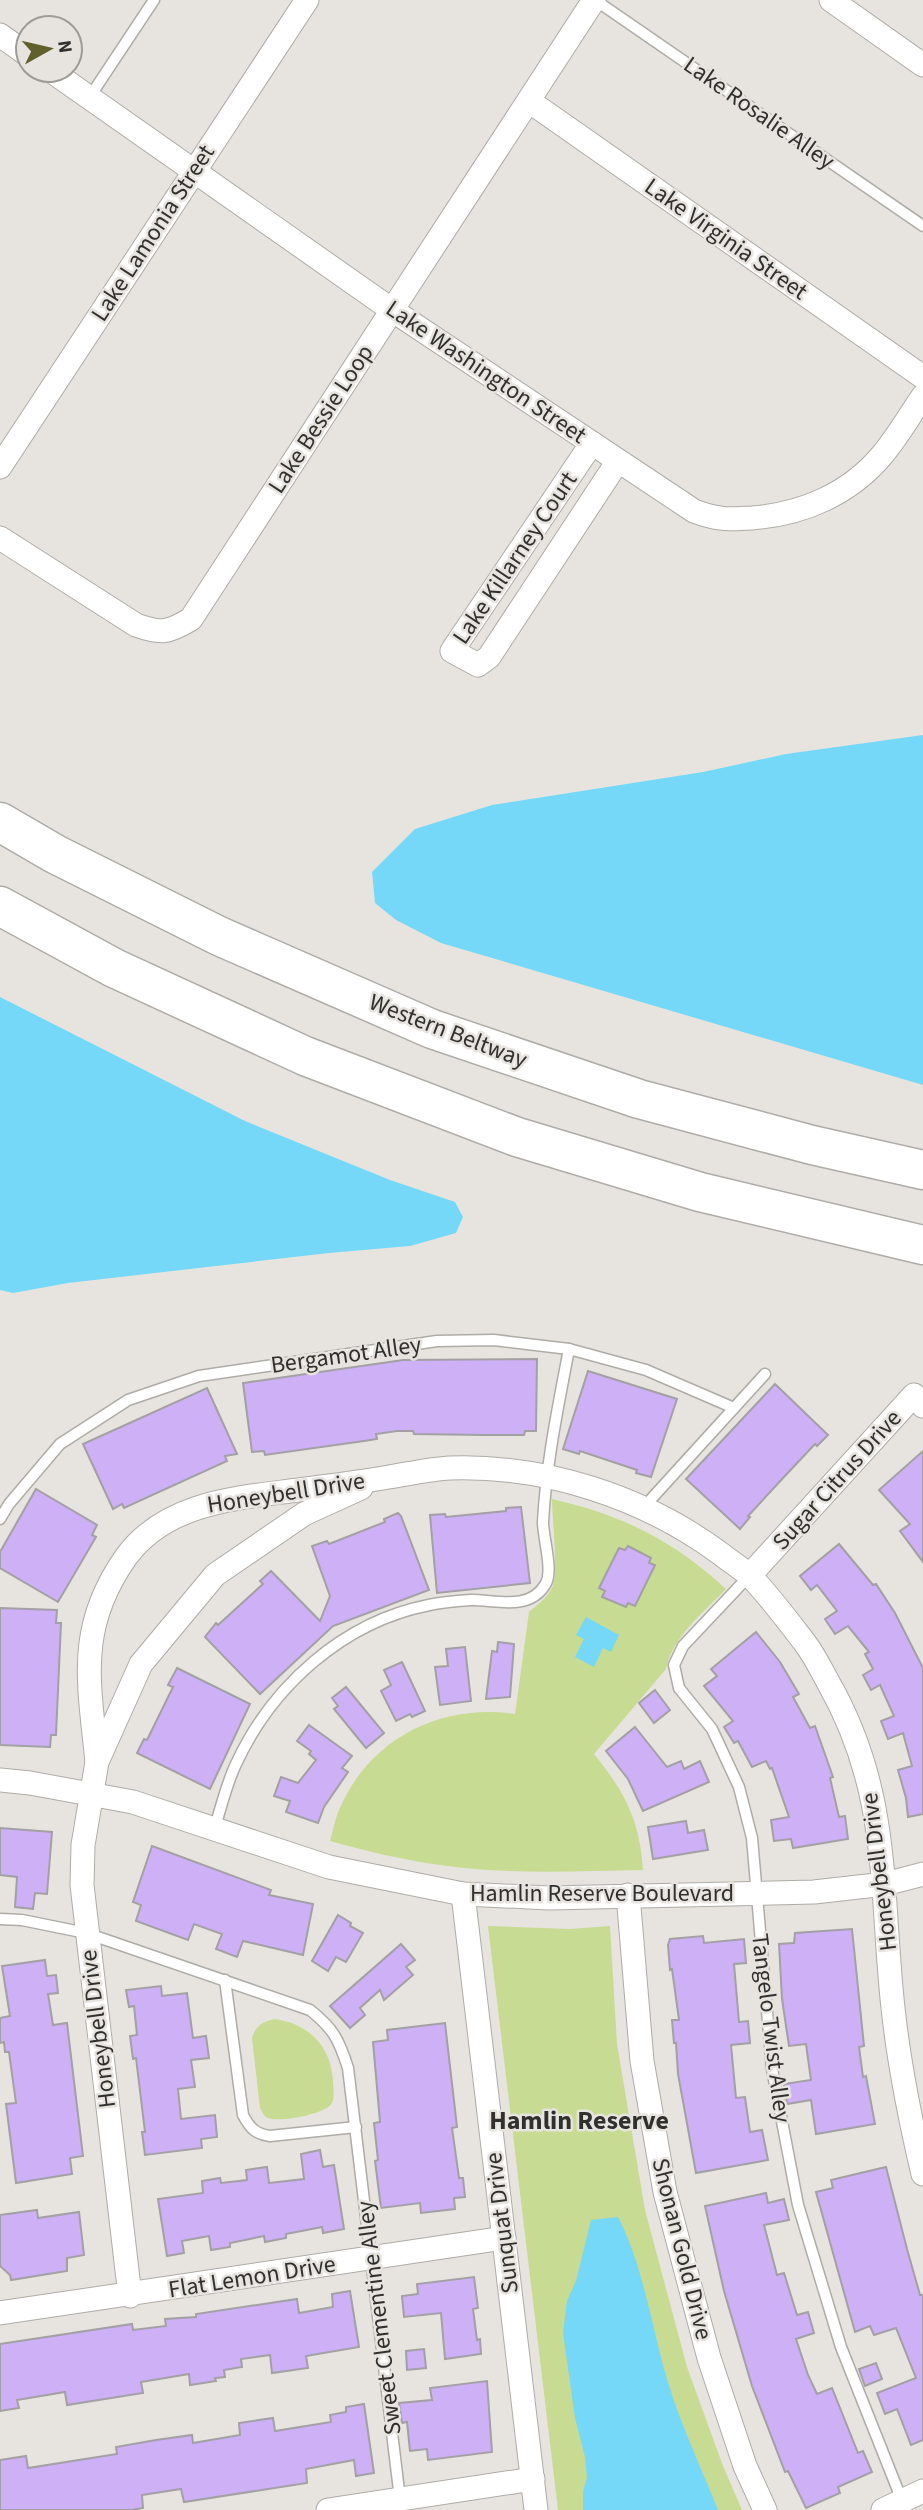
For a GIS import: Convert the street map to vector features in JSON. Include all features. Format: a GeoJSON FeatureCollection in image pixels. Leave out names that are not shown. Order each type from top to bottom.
{"type":"FeatureCollection","features":[{"type":"Feature","properties":{"kind":"highway","name":"Western Beltway"},"geometry":{"type":"LineString","coordinates":[[0,822],[55,854],[219,936],[432,1029],[639,1099],[812,1145],[923,1170]]}},
{"type":"Feature","properties":{"kind":"highway"},"geometry":{"type":"LineString","coordinates":[[0,906],[114,968],[305,1056],[517,1137],[700,1192],[923,1245]]}},
{"type":"Feature","properties":{"kind":"street","name":"Lake Lamonia Street"},"geometry":{"type":"LineString","coordinates":[[0,467],[307,0]]}},
{"type":"Feature","properties":{"kind":"street","name":"Lake Bessie Loop"},"geometry":{"type":"LineString","coordinates":[[0,538],[136,625],[157,632],[174,629],[191,619],[595,0]]}},
{"type":"Feature","properties":{"kind":"street"},"geometry":{"type":"LineString","coordinates":[[831,0],[923,65]]}},
{"type":"Feature","properties":{"kind":"street","name":"Lake Washington Street"},"geometry":{"type":"LineString","coordinates":[[70,84],[392,310],[694,511],[722,519],[776,516],[813,506],[840,492],[863,474],[884,453],[923,396]]}},
{"type":"Feature","properties":{"kind":"street","name":"Lake Virginia Street"},"geometry":{"type":"LineString","coordinates":[[528,101],[923,377]]}},
{"type":"Feature","properties":{"kind":"street","name":"Lake Killarney Court"},"geometry":{"type":"LineString","coordinates":[[592,443],[452,651],[478,665],[489,657],[618,461]]}},
{"type":"Feature","properties":{"kind":"street","name":"Sugar Citrus Drive"},"geometry":{"type":"LineString","coordinates":[[750,1575],[914,1395],[923,1406]]}},
{"type":"Feature","properties":{"kind":"street","name":"Honeybell Drive"},"geometry":{"type":"LineString","coordinates":[[97,1762],[88,1667],[93,1624],[106,1593],[128,1555],[157,1526],[195,1507],[232,1499],[446,1468],[499,1468],[546,1476],[595,1489],[643,1508],[700,1539],[750,1575],[807,1646],[842,1706],[863,1756],[877,1818],[885,1884],[893,2007],[903,2081],[923,2174]]}},
{"type":"Feature","properties":{"kind":"street","name":"Honeybell Drive"},"geometry":{"type":"LineString","coordinates":[[130,2296],[82,1885],[83,1845],[97,1762],[141,1664],[215,1575],[304,1514],[383,1478]]}},
{"type":"Feature","properties":{"kind":"street","name":"Hamlin Reserve Boulevard"},"geometry":{"type":"LineString","coordinates":[[0,1780],[133,1802],[329,1867],[463,1894],[549,1898],[814,1892],[885,1884],[923,1874]]}},
{"type":"Feature","properties":{"kind":"street","name":"Sunquat Drive"},"geometry":{"type":"LineString","coordinates":[[463,1894],[537,2510]]}},
{"type":"Feature","properties":{"kind":"street","name":"Shonan Gold Drive"},"geometry":{"type":"LineString","coordinates":[[628,1895],[642,2061],[665,2192],[709,2358],[745,2466],[765,2510]]}},
{"type":"Feature","properties":{"kind":"street","name":"Flat Lemon Drive"},"geometry":{"type":"LineString","coordinates":[[0,2313],[130,2296],[504,2238]]}},
{"type":"Feature","properties":{"kind":"street"},"geometry":{"type":"LineString","coordinates":[[328,2510],[401,2505],[533,2479]]}},
{"type":"Feature","properties":{"kind":"street"},"geometry":{"type":"LineString","coordinates":[[897,2507],[923,2491]]}},
{"type":"Feature","properties":{"kind":"lane"},"geometry":{"type":"LineString","coordinates":[[89,97],[154,0]]}},
{"type":"Feature","properties":{"kind":"lane","name":"Lake Rosalie Alley"},"geometry":{"type":"LineString","coordinates":[[595,0],[923,226]]}},
{"type":"Feature","properties":{"kind":"lane","name":"Bergamot Alley"},"geometry":{"type":"LineString","coordinates":[[0,1519],[9,1504],[60,1444],[128,1400],[199,1376],[437,1341],[494,1339],[569,1349],[646,1370],[734,1408]]}},
{"type":"Feature","properties":{"kind":"lane"},"geometry":{"type":"LineString","coordinates":[[214,1830],[235,1765],[265,1713],[308,1664],[346,1638],[386,1618],[429,1605],[472,1600],[503,1603],[524,1601],[537,1594],[547,1583],[543,1526],[546,1476],[569,1349]]}},
{"type":"Feature","properties":{"kind":"lane"},"geometry":{"type":"LineString","coordinates":[[643,1508],[765,1374]]}},
{"type":"Feature","properties":{"kind":"lane","name":"Tangelo Twist Alley"},"geometry":{"type":"LineString","coordinates":[[750,1575],[683,1646],[674,1665],[679,1688],[712,1729],[739,1787],[752,1838],[772,2069],[798,2205],[841,2347],[897,2507]]}},
{"type":"Feature","properties":{"kind":"lane","name":"Sweet Clementine Alley"},"geometry":{"type":"LineString","coordinates":[[0,1919],[22,1920],[86,1933],[310,2010],[328,2025],[339,2040],[348,2068],[356,2127],[401,2505]]}},
{"type":"Feature","properties":{"kind":"lane"},"geometry":{"type":"LineString","coordinates":[[225,1980],[243,2115],[250,2128],[258,2134],[270,2136],[356,2127]]}},
{"type":"Feature","properties":{"kind":"green space"},"geometry":{"type":"Polygon","coordinates":[[[552,1499],[601,1513],[645,1532],[686,1557],[726,1589],[682,1636],[666,1669],[594,1754],[629,1808],[638,1837],[643,1870],[541,1872],[465,1868],[398,1858],[330,1841],[338,1814],[352,1785],[388,1746],[410,1731],[460,1714],[515,1714],[529,1612],[547,1595],[554,1581],[552,1499]]]}},
{"type":"Feature","properties":{"kind":"green space"},"geometry":{"type":"Polygon","coordinates":[[[488,1926],[570,1929],[610,1926],[617,2044],[645,2210],[687,2367],[742,2510],[558,2510],[488,1926]]]}},
{"type":"Feature","properties":{"kind":"green space"},"geometry":{"type":"Polygon","coordinates":[[[275,2019],[308,2032],[323,2047],[328,2057],[333,2098],[332,2103],[321,2111],[290,2119],[271,2119],[263,2114],[260,2108],[252,2038],[260,2025],[275,2019]]]}},
{"type":"Feature","properties":{"kind":"water"},"geometry":{"type":"Polygon","coordinates":[[[923,735],[923,1085],[441,943],[396,920],[375,903],[372,872],[415,829],[492,805],[703,772],[786,754],[923,735]]]}},
{"type":"Feature","properties":{"kind":"water"},"geometry":{"type":"Polygon","coordinates":[[[0,997],[245,1121],[390,1180],[455,1202],[463,1217],[456,1233],[410,1246],[68,1283],[13,1293],[0,1290],[0,997]]]}},
{"type":"Feature","properties":{"kind":"water"},"geometry":{"type":"Polygon","coordinates":[[[586,1617],[619,1635],[611,1652],[603,1648],[594,1667],[575,1657],[584,1639],[576,1635],[586,1617]]]}},
{"type":"Feature","properties":{"kind":"water"},"geometry":{"type":"Polygon","coordinates":[[[618,2217],[639,2270],[674,2402],[718,2510],[583,2510],[583,2491],[587,2478],[585,2457],[575,2418],[563,2333],[567,2301],[576,2281],[591,2220],[618,2217]]]}},
{"type":"Feature","properties":{"kind":"building"},"geometry":{"type":"Polygon","coordinates":[[[537,1359],[536,1431],[525,1431],[524,1435],[414,1434],[413,1431],[397,1431],[376,1434],[377,1439],[364,1441],[265,1455],[264,1451],[252,1452],[243,1383],[403,1360],[537,1359]]]}},
{"type":"Feature","properties":{"kind":"building"},"geometry":{"type":"Polygon","coordinates":[[[588,1371],[677,1399],[651,1477],[580,1451],[579,1454],[563,1449],[588,1371]]]}},
{"type":"Feature","properties":{"kind":"building"},"geometry":{"type":"Polygon","coordinates":[[[775,1384],[828,1435],[817,1446],[815,1444],[784,1477],[748,1516],[750,1517],[740,1529],[686,1479],[775,1384]]]}},
{"type":"Feature","properties":{"kind":"building"},"geometry":{"type":"Polygon","coordinates":[[[207,1388],[237,1454],[225,1456],[227,1461],[124,1508],[122,1504],[113,1509],[83,1444],[207,1388]]]}},
{"type":"Feature","properties":{"kind":"building"},"geometry":{"type":"Polygon","coordinates":[[[923,1451],[923,1562],[900,1531],[910,1524],[879,1490],[923,1451]]]}},
{"type":"Feature","properties":{"kind":"building"},"geometry":{"type":"Polygon","coordinates":[[[36,1489],[97,1525],[92,1535],[96,1537],[58,1602],[0,1568],[0,1552],[36,1489]]]}},
{"type":"Feature","properties":{"kind":"building"},"geometry":{"type":"Polygon","coordinates":[[[521,1507],[530,1583],[437,1593],[430,1515],[445,1514],[446,1517],[521,1507]]]}},
{"type":"Feature","properties":{"kind":"building"},"geometry":{"type":"Polygon","coordinates":[[[398,1513],[429,1590],[333,1626],[260,1694],[205,1637],[216,1623],[218,1625],[263,1584],[260,1581],[271,1571],[320,1621],[330,1596],[312,1546],[327,1541],[329,1544],[385,1522],[384,1519],[398,1513]]]}},
{"type":"Feature","properties":{"kind":"building"},"geometry":{"type":"Polygon","coordinates":[[[839,1544],[873,1585],[876,1584],[895,1613],[923,1668],[923,1814],[908,1817],[898,1770],[912,1766],[903,1733],[888,1739],[881,1721],[894,1716],[880,1685],[871,1690],[863,1675],[873,1669],[865,1654],[869,1652],[848,1626],[835,1634],[825,1619],[837,1611],[817,1585],[811,1590],[800,1576],[839,1544]]]}},
{"type":"Feature","properties":{"kind":"building"},"geometry":{"type":"Polygon","coordinates":[[[628,1546],[651,1558],[649,1563],[655,1565],[635,1606],[628,1603],[626,1607],[602,1597],[605,1591],[599,1588],[619,1548],[625,1550],[628,1546]]]}},
{"type":"Feature","properties":{"kind":"building"},"geometry":{"type":"Polygon","coordinates":[[[0,1608],[57,1610],[56,1623],[61,1623],[56,1735],[51,1735],[50,1747],[0,1745],[0,1608]]]}},
{"type":"Feature","properties":{"kind":"building"},"geometry":{"type":"Polygon","coordinates":[[[756,1632],[780,1662],[799,1694],[793,1697],[810,1728],[815,1726],[833,1777],[830,1778],[839,1817],[845,1816],[848,1839],[793,1848],[791,1839],[774,1841],[771,1820],[789,1817],[772,1768],[770,1769],[766,1761],[752,1767],[738,1741],[734,1743],[724,1727],[733,1721],[704,1686],[717,1676],[711,1669],[756,1632]]]}},
{"type":"Feature","properties":{"kind":"building"},"geometry":{"type":"Polygon","coordinates":[[[498,1642],[514,1644],[510,1697],[486,1699],[492,1651],[497,1652],[498,1642]]]}},
{"type":"Feature","properties":{"kind":"building"},"geometry":{"type":"Polygon","coordinates":[[[465,1647],[471,1701],[440,1705],[435,1667],[448,1666],[446,1649],[465,1647]]]}},
{"type":"Feature","properties":{"kind":"building"},"geometry":{"type":"Polygon","coordinates":[[[402,1662],[425,1711],[396,1721],[381,1691],[391,1685],[384,1670],[402,1662]]]}},
{"type":"Feature","properties":{"kind":"building"},"geometry":{"type":"Polygon","coordinates":[[[177,1668],[250,1704],[210,1789],[137,1753],[144,1739],[147,1740],[173,1687],[168,1685],[177,1668]]]}},
{"type":"Feature","properties":{"kind":"building"},"geometry":{"type":"Polygon","coordinates":[[[346,1687],[384,1733],[366,1748],[334,1709],[338,1706],[332,1698],[346,1687]]]}},
{"type":"Feature","properties":{"kind":"building"},"geometry":{"type":"Polygon","coordinates":[[[655,1690],[670,1710],[654,1723],[639,1703],[655,1690]]]}},
{"type":"Feature","properties":{"kind":"building"},"geometry":{"type":"Polygon","coordinates":[[[309,1725],[352,1756],[342,1768],[348,1772],[324,1807],[318,1823],[286,1812],[290,1801],[274,1796],[281,1777],[298,1783],[316,1760],[309,1754],[311,1751],[297,1741],[309,1725]]]}},
{"type":"Feature","properties":{"kind":"building"},"geometry":{"type":"Polygon","coordinates":[[[635,1727],[667,1767],[681,1761],[684,1769],[700,1761],[709,1782],[643,1811],[628,1779],[606,1751],[635,1727]]]}},
{"type":"Feature","properties":{"kind":"building"},"geometry":{"type":"Polygon","coordinates":[[[686,1821],[688,1833],[704,1830],[708,1850],[653,1859],[648,1827],[686,1821]]]}},
{"type":"Feature","properties":{"kind":"building"},"geometry":{"type":"Polygon","coordinates":[[[0,1828],[52,1832],[47,1894],[35,1893],[33,1909],[15,1907],[17,1877],[0,1875],[0,1828]]]}},
{"type":"Feature","properties":{"kind":"building"},"geometry":{"type":"Polygon","coordinates":[[[152,1846],[271,1890],[269,1895],[313,1904],[303,1955],[243,1941],[237,1957],[216,1949],[222,1934],[194,1924],[188,1940],[136,1921],[141,1905],[133,1902],[152,1846]]]}},
{"type":"Feature","properties":{"kind":"building"},"geometry":{"type":"Polygon","coordinates":[[[338,1915],[363,1933],[346,1962],[336,1957],[328,1971],[312,1961],[338,1915]]]}},
{"type":"Feature","properties":{"kind":"building"},"geometry":{"type":"Polygon","coordinates":[[[852,1929],[864,2046],[859,2047],[863,2077],[866,2076],[875,2124],[816,2134],[811,2100],[787,2104],[784,2084],[811,2080],[806,2044],[789,2046],[782,1999],[779,1944],[794,1943],[795,1933],[852,1929]]]}},
{"type":"Feature","properties":{"kind":"building"},"geometry":{"type":"Polygon","coordinates":[[[703,1936],[704,1943],[744,1939],[746,1963],[734,1964],[739,2022],[748,2021],[750,2043],[731,2045],[736,2098],[745,2097],[750,2132],[762,2130],[768,2160],[696,2173],[674,2043],[672,2020],[679,2020],[668,1945],[670,1939],[703,1936]]]}},
{"type":"Feature","properties":{"kind":"building"},"geometry":{"type":"Polygon","coordinates":[[[401,1944],[415,1960],[406,1967],[413,1975],[384,2000],[380,1990],[360,2008],[365,2015],[350,2028],[330,2006],[401,1944]]]}},
{"type":"Feature","properties":{"kind":"building"},"geometry":{"type":"Polygon","coordinates":[[[45,1960],[47,1976],[56,1975],[58,1993],[48,1994],[53,2025],[67,2023],[83,2156],[70,2158],[72,2174],[16,2183],[6,2104],[16,2103],[9,2052],[5,2052],[4,2042],[0,2043],[0,2018],[10,2016],[2,1966],[45,1960]]]}},
{"type":"Feature","properties":{"kind":"building"},"geometry":{"type":"Polygon","coordinates":[[[161,1986],[162,1996],[187,1993],[193,2038],[206,2036],[209,2058],[191,2060],[195,2087],[178,2089],[181,2119],[215,2115],[217,2137],[201,2139],[202,2148],[145,2155],[142,2132],[145,2132],[136,2058],[133,2059],[130,2036],[137,2035],[134,2006],[129,2007],[126,1990],[161,1986]]]}},
{"type":"Feature","properties":{"kind":"building"},"geometry":{"type":"Polygon","coordinates":[[[445,2023],[457,2127],[452,2128],[459,2178],[463,2178],[465,2197],[454,2198],[455,2209],[421,2213],[420,2203],[381,2208],[375,2161],[378,2160],[374,2123],[380,2122],[373,2042],[388,2040],[387,2030],[445,2023]]]}},
{"type":"Feature","properties":{"kind":"building"},"geometry":{"type":"Polygon","coordinates":[[[320,2150],[323,2167],[334,2165],[344,2229],[323,2233],[322,2227],[286,2234],[286,2238],[265,2242],[264,2236],[211,2250],[209,2236],[182,2241],[184,2253],[167,2256],[158,2199],[203,2193],[202,2181],[220,2178],[221,2183],[247,2180],[246,2170],[267,2167],[269,2183],[304,2179],[301,2154],[320,2150]]]}},
{"type":"Feature","properties":{"kind":"building"},"geometry":{"type":"Polygon","coordinates":[[[886,2167],[920,2295],[923,2295],[923,2440],[911,2445],[897,2409],[885,2414],[877,2393],[916,2378],[896,2328],[874,2335],[870,2326],[855,2332],[816,2192],[833,2188],[831,2180],[886,2167]]]}},
{"type":"Feature","properties":{"kind":"building"},"geometry":{"type":"Polygon","coordinates":[[[766,2193],[768,2203],[784,2199],[789,2220],[764,2225],[777,2275],[784,2273],[797,2315],[808,2312],[814,2333],[796,2339],[808,2375],[817,2394],[832,2388],[858,2453],[863,2451],[872,2472],[838,2487],[840,2493],[806,2508],[788,2471],[785,2472],[752,2386],[724,2291],[705,2206],[766,2193]]]}},
{"type":"Feature","properties":{"kind":"building"},"geometry":{"type":"Polygon","coordinates":[[[37,2210],[38,2218],[79,2212],[84,2255],[67,2258],[67,2271],[11,2280],[10,2275],[0,2266],[0,2215],[37,2210]]]}},
{"type":"Feature","properties":{"kind":"building"},"geometry":{"type":"Polygon","coordinates":[[[474,2277],[478,2308],[473,2309],[481,2354],[445,2359],[441,2313],[404,2317],[402,2296],[418,2294],[417,2284],[474,2277]]]}},
{"type":"Feature","properties":{"kind":"building"},"geometry":{"type":"Polygon","coordinates":[[[350,2291],[359,2347],[306,2356],[308,2368],[272,2373],[270,2355],[241,2359],[242,2367],[224,2370],[225,2377],[215,2378],[216,2381],[190,2385],[189,2374],[141,2382],[143,2393],[67,2405],[65,2392],[17,2400],[19,2408],[0,2411],[0,2344],[132,2324],[133,2330],[166,2326],[165,2319],[196,2317],[196,2314],[297,2299],[299,2313],[333,2307],[332,2294],[350,2291]]]}},
{"type":"Feature","properties":{"kind":"building"},"geometry":{"type":"Polygon","coordinates":[[[424,2349],[426,2368],[407,2370],[406,2351],[424,2349]]]}},
{"type":"Feature","properties":{"kind":"building"},"geometry":{"type":"Polygon","coordinates":[[[876,2363],[882,2379],[865,2386],[859,2369],[876,2363]]]}},
{"type":"Feature","properties":{"kind":"building"},"geometry":{"type":"Polygon","coordinates":[[[487,2381],[492,2452],[428,2460],[427,2449],[410,2451],[407,2422],[402,2423],[399,2403],[432,2400],[430,2388],[487,2381]]]}},
{"type":"Feature","properties":{"kind":"building"},"geometry":{"type":"Polygon","coordinates":[[[364,2404],[374,2473],[356,2476],[354,2460],[306,2469],[307,2483],[184,2502],[181,2489],[142,2495],[143,2508],[131,2510],[0,2510],[0,2460],[26,2456],[28,2468],[117,2454],[116,2447],[156,2440],[192,2435],[193,2443],[240,2435],[239,2423],[273,2418],[275,2431],[331,2422],[330,2415],[346,2412],[346,2407],[364,2404]]]}},
{"type":"Feature","properties":{"kind":"district","name":"Hamlin Reserve"},"geometry":{"type":"Point","coordinates":[579,2120]}}]}
